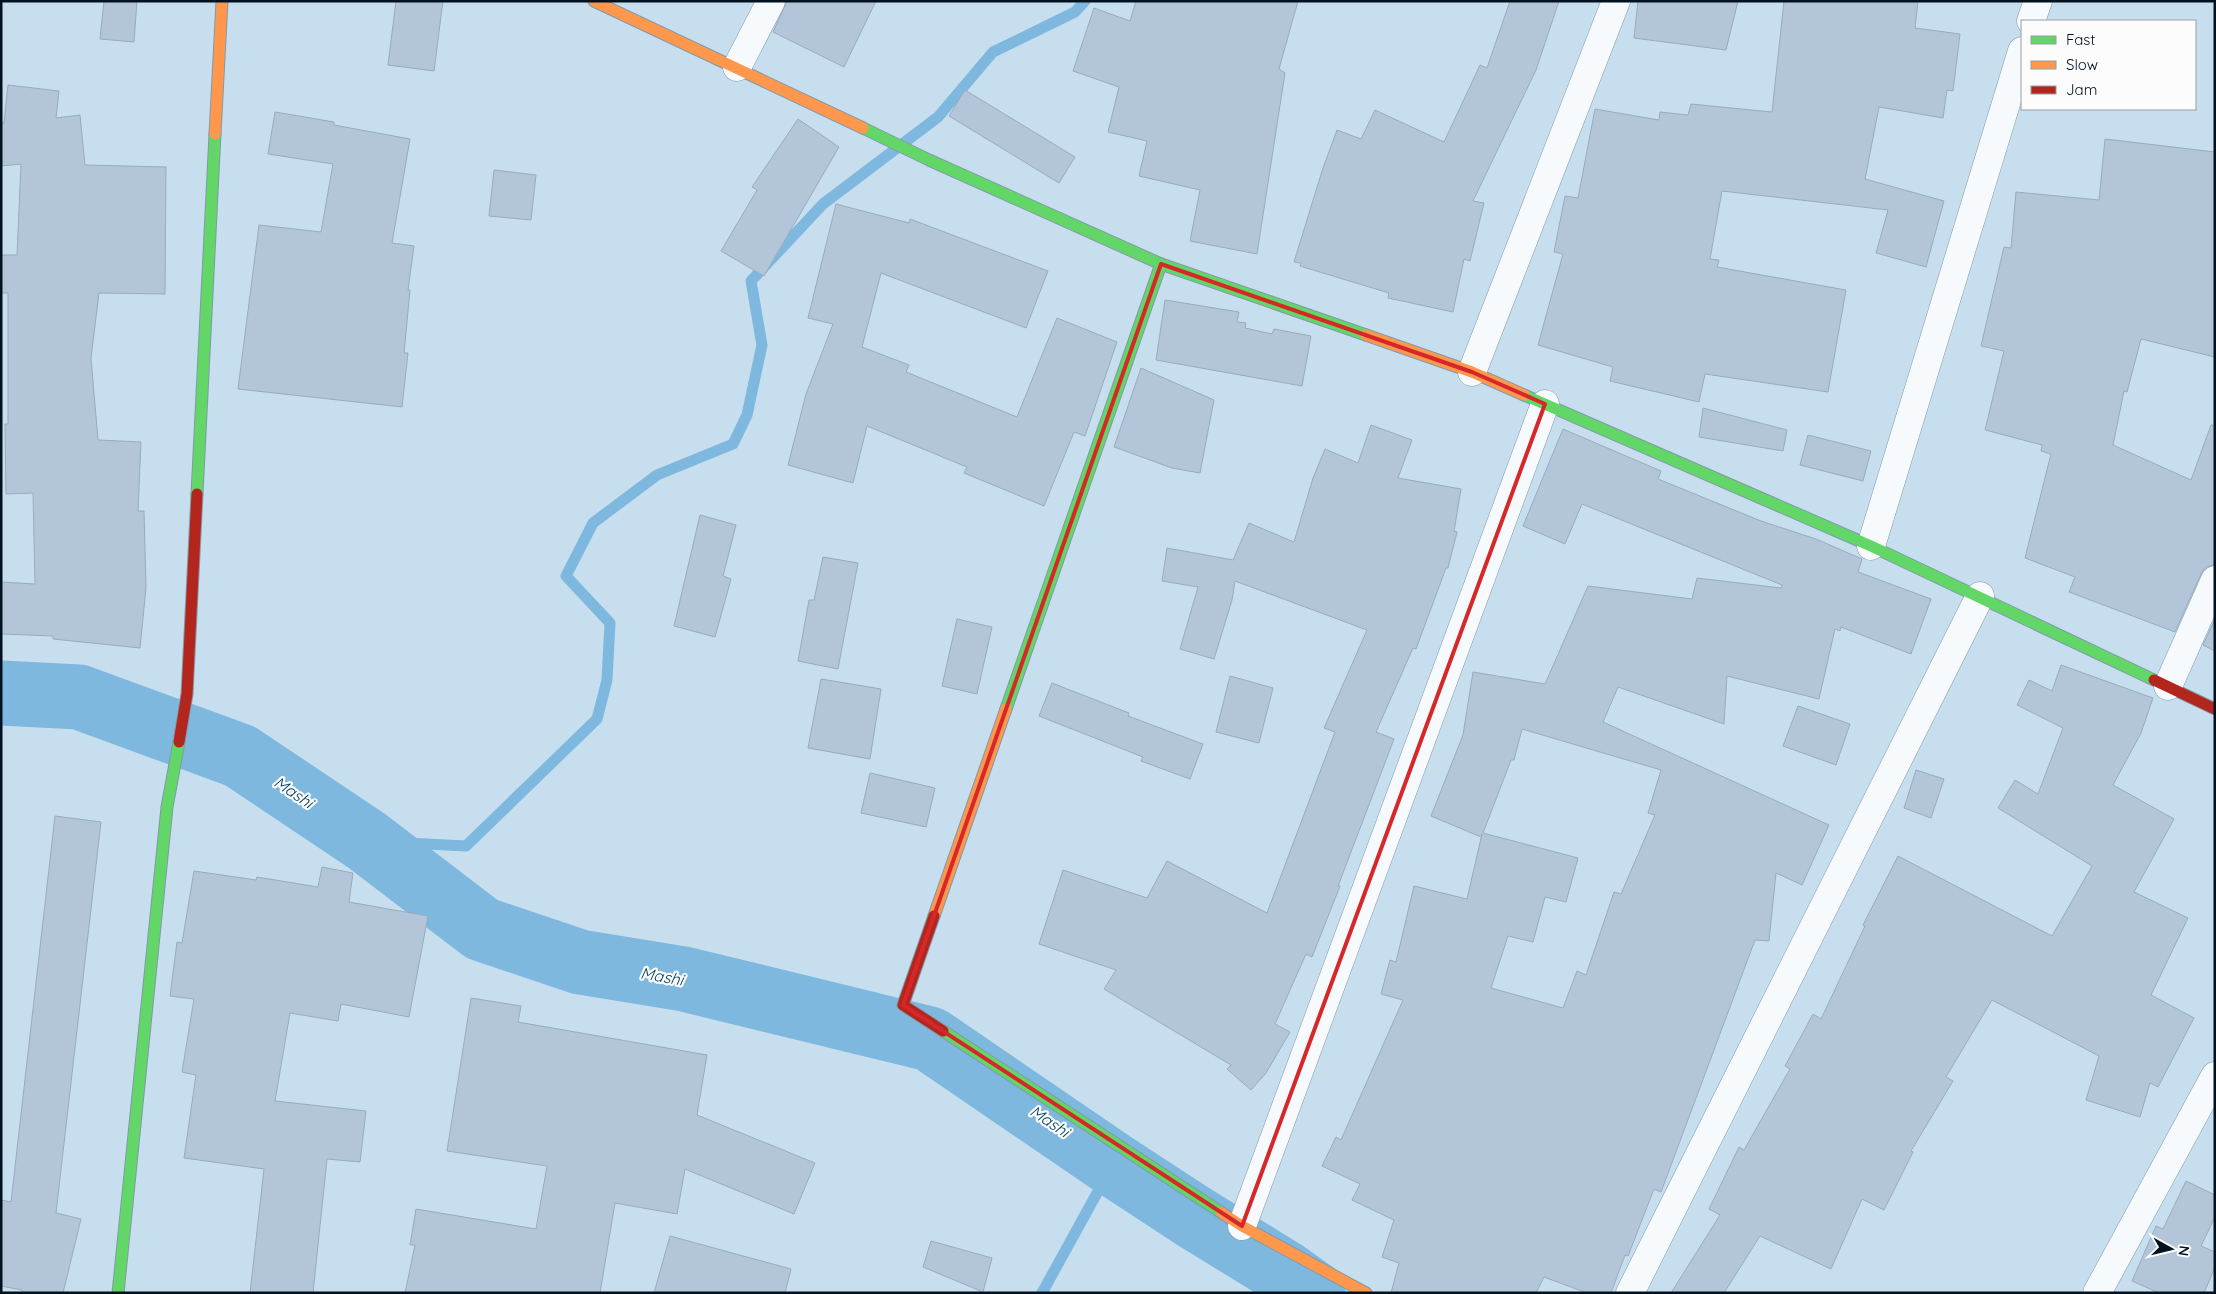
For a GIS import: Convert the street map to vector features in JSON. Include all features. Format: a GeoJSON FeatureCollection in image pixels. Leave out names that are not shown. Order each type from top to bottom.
{"type":"FeatureCollection","features":[{"type":"Feature","properties":{"kind":"street"},"geometry":{"type":"LineString","coordinates":[[118,1293],[167,807],[187,694],[222,1]]}},
{"type":"Feature","properties":{"kind":"street"},"geometry":{"type":"LineString","coordinates":[[594,1],[737,67],[930,160],[1160,264],[1472,372],[1980,596],[2215,710]]}},
{"type":"Feature","properties":{"kind":"street"},"geometry":{"type":"LineString","coordinates":[[737,67],[771,1]]}},
{"type":"Feature","properties":{"kind":"street"},"geometry":{"type":"LineString","coordinates":[[1472,372],[1616,1]]}},
{"type":"Feature","properties":{"kind":"street"},"geometry":{"type":"LineString","coordinates":[[2031,20],[2038,1]]}},
{"type":"Feature","properties":{"kind":"street"},"geometry":{"type":"LineString","coordinates":[[1870,546],[2021,54]]}},
{"type":"Feature","properties":{"kind":"street"},"geometry":{"type":"LineString","coordinates":[[1160,264],[903,1005],[1242,1226],[1366,1293]]}},
{"type":"Feature","properties":{"kind":"street"},"geometry":{"type":"LineString","coordinates":[[1242,1226],[1544,404]]}},
{"type":"Feature","properties":{"kind":"street"},"geometry":{"type":"LineString","coordinates":[[2168,686],[2215,580]]}},
{"type":"Feature","properties":{"kind":"street"},"geometry":{"type":"LineString","coordinates":[[1630,1293],[1980,596]]}},
{"type":"Feature","properties":{"kind":"street"},"geometry":{"type":"LineString","coordinates":[[2097,1293],[2215,1076]]}},
{"type":"Feature","properties":{"kind":"highlighted area"},"geometry":{"type":"Polygon","coordinates":[[[1161,264],[1472,372],[1545,404],[1242,1226],[903,1005],[1161,264]]]}},
{"type":"Feature","properties":{"kind":"building"},"geometry":{"type":"Polygon","coordinates":[[[104,1],[137,1],[134,42],[100,39],[104,1]]]}},
{"type":"Feature","properties":{"kind":"building"},"geometry":{"type":"Polygon","coordinates":[[[396,1],[443,1],[434,71],[388,65],[396,1]]]}},
{"type":"Feature","properties":{"kind":"building"},"geometry":{"type":"Polygon","coordinates":[[[787,1],[876,1],[844,67],[773,32],[787,1]]]}},
{"type":"Feature","properties":{"kind":"building"},"geometry":{"type":"Polygon","coordinates":[[[1136,1],[1298,1],[1279,69],[1285,73],[1257,254],[1190,241],[1200,190],[1139,176],[1147,141],[1108,132],[1119,87],[1073,71],[1094,8],[1130,21],[1136,1]]]}},
{"type":"Feature","properties":{"kind":"building"},"geometry":{"type":"Polygon","coordinates":[[[1510,1],[1559,1],[1536,70],[1473,201],[1484,203],[1470,261],[1464,259],[1453,312],[1388,298],[1389,293],[1300,266],[1301,263],[1294,262],[1323,168],[1337,130],[1361,139],[1375,110],[1444,142],[1480,65],[1487,68],[1510,1]]]}},
{"type":"Feature","properties":{"kind":"building"},"geometry":{"type":"Polygon","coordinates":[[[1638,1],[1738,1],[1726,50],[1634,38],[1638,1]]]}},
{"type":"Feature","properties":{"kind":"building"},"geometry":{"type":"Polygon","coordinates":[[[1784,1],[1918,1],[1915,28],[1960,34],[1953,91],[1947,90],[1943,118],[1879,107],[1865,179],[1944,201],[1926,267],[1876,253],[1888,210],[1722,191],[1710,259],[1719,260],[1717,267],[1846,290],[1828,392],[1705,374],[1699,402],[1610,381],[1613,367],[1538,345],[1563,254],[1554,252],[1565,196],[1578,198],[1595,109],[1659,120],[1660,112],[1688,115],[1691,104],[1772,112],[1784,1]]]}},
{"type":"Feature","properties":{"kind":"building"},"geometry":{"type":"Polygon","coordinates":[[[8,85],[59,91],[56,118],[80,115],[85,165],[166,167],[165,294],[99,293],[91,358],[98,440],[141,442],[138,511],[144,511],[146,588],[140,648],[53,639],[53,636],[1,634],[1,582],[35,584],[33,493],[6,494],[5,424],[8,424],[8,293],[1,293],[1,255],[17,255],[21,164],[1,166],[1,123],[4,123],[8,85]]]}},
{"type":"Feature","properties":{"kind":"building"},"geometry":{"type":"Polygon","coordinates":[[[965,90],[1075,157],[1059,183],[949,116],[965,90]]]}},
{"type":"Feature","properties":{"kind":"building"},"geometry":{"type":"Polygon","coordinates":[[[275,112],[334,122],[334,125],[410,139],[392,243],[414,246],[408,290],[410,290],[404,353],[408,353],[402,407],[238,389],[259,225],[321,232],[333,164],[268,154],[275,112]]]}},
{"type":"Feature","properties":{"kind":"building"},"geometry":{"type":"Polygon","coordinates":[[[798,119],[839,147],[764,276],[721,251],[757,190],[752,187],[798,119]]]}},
{"type":"Feature","properties":{"kind":"building"},"geometry":{"type":"Polygon","coordinates":[[[2105,139],[2215,152],[2215,357],[2141,339],[2127,392],[2124,391],[2113,445],[2191,480],[2211,425],[2215,425],[2215,565],[2206,567],[2201,574],[2175,632],[2069,592],[2075,577],[2025,558],[2051,454],[2041,451],[2042,445],[1985,430],[2004,351],[1981,346],[2004,247],[2011,248],[2016,192],[2099,200],[2105,139]]]}},
{"type":"Feature","properties":{"kind":"building"},"geometry":{"type":"Polygon","coordinates":[[[494,170],[536,175],[531,220],[489,216],[494,170]]]}},
{"type":"Feature","properties":{"kind":"building"},"geometry":{"type":"Polygon","coordinates":[[[836,204],[909,223],[910,219],[1048,271],[1026,328],[881,273],[862,347],[909,365],[906,372],[1017,417],[1057,318],[1117,342],[1085,436],[1074,432],[1044,506],[964,473],[967,467],[867,426],[853,483],[788,465],[806,394],[833,324],[808,318],[836,204]]]}},
{"type":"Feature","properties":{"kind":"building"},"geometry":{"type":"Polygon","coordinates":[[[1165,300],[1239,312],[1237,322],[1246,323],[1245,328],[1272,334],[1274,329],[1311,336],[1302,386],[1156,360],[1165,300]]]}},
{"type":"Feature","properties":{"kind":"building"},"geometry":{"type":"Polygon","coordinates":[[[1141,368],[1214,400],[1200,473],[1172,468],[1114,447],[1141,368]]]}},
{"type":"Feature","properties":{"kind":"building"},"geometry":{"type":"Polygon","coordinates":[[[1703,408],[1787,430],[1783,451],[1699,437],[1703,408]]]}},
{"type":"Feature","properties":{"kind":"building"},"geometry":{"type":"Polygon","coordinates":[[[1371,425],[1412,440],[1398,478],[1461,489],[1454,531],[1457,532],[1448,568],[1446,568],[1416,649],[1413,648],[1376,732],[1394,739],[1338,886],[1340,886],[1312,957],[1306,954],[1275,1024],[1290,1032],[1266,1073],[1251,1090],[1227,1069],[1231,1065],[1104,989],[1116,970],[1039,944],[1063,870],[1147,898],[1167,861],[1267,913],[1335,732],[1324,728],[1367,630],[1235,581],[1232,600],[1214,659],[1180,649],[1198,587],[1162,581],[1167,548],[1233,560],[1249,523],[1294,542],[1313,478],[1325,449],[1358,463],[1371,425]]]}},
{"type":"Feature","properties":{"kind":"building"},"geometry":{"type":"Polygon","coordinates":[[[1563,429],[1661,471],[1658,479],[1761,521],[1816,539],[1862,559],[1858,572],[1931,599],[1911,654],[1841,627],[1840,631],[1835,629],[1819,699],[1727,676],[1724,724],[1618,687],[1603,722],[1829,825],[1802,885],[1776,873],[1769,941],[1755,940],[1661,1192],[1654,1189],[1628,1256],[1625,1255],[1611,1293],[1587,1293],[1544,1277],[1536,1293],[1391,1293],[1399,1263],[1382,1257],[1394,1220],[1352,1200],[1360,1184],[1322,1166],[1336,1137],[1341,1140],[1403,1000],[1381,994],[1390,960],[1396,962],[1414,886],[1467,899],[1482,834],[1481,837],[1431,816],[1463,735],[1473,672],[1545,684],[1588,586],[1692,599],[1697,578],[1781,588],[1782,585],[1582,504],[1565,544],[1523,526],[1563,429]],[[1522,729],[1514,760],[1511,760],[1483,833],[1578,858],[1566,902],[1545,897],[1533,942],[1508,936],[1491,988],[1563,1008],[1577,971],[1586,975],[1614,892],[1621,894],[1655,815],[1648,813],[1661,770],[1522,729]]]}},
{"type":"Feature","properties":{"kind":"building"},"geometry":{"type":"Polygon","coordinates":[[[1808,435],[1871,451],[1863,481],[1800,465],[1808,435]]]}},
{"type":"Feature","properties":{"kind":"building"},"geometry":{"type":"Polygon","coordinates":[[[700,515],[736,525],[723,576],[731,579],[715,637],[674,626],[700,515]]]}},
{"type":"Feature","properties":{"kind":"building"},"geometry":{"type":"Polygon","coordinates":[[[823,557],[858,563],[838,669],[798,661],[809,600],[814,600],[823,557]]]}},
{"type":"Feature","properties":{"kind":"building"},"geometry":{"type":"Polygon","coordinates":[[[957,619],[992,627],[977,694],[942,686],[957,619]]]}},
{"type":"Feature","properties":{"kind":"building"},"geometry":{"type":"Polygon","coordinates":[[[2215,619],[2215,651],[2203,645],[2215,619]]]}},
{"type":"Feature","properties":{"kind":"building"},"geometry":{"type":"Polygon","coordinates":[[[2061,665],[2153,698],[2141,733],[2113,785],[2174,819],[2134,892],[2188,918],[2151,995],[2194,1018],[2158,1087],[2150,1083],[2140,1117],[2086,1100],[2099,1056],[1992,1000],[1946,1077],[1953,1081],[1911,1151],[1913,1152],[1884,1210],[1862,1199],[1831,1269],[1760,1236],[1724,1293],[1671,1293],[1720,1215],[1709,1209],[1739,1147],[1744,1150],[1790,1069],[1785,1066],[1813,1014],[1821,1019],[1865,926],[1863,925],[1898,856],[2052,936],[2092,866],[1998,808],[2015,780],[2038,794],[2063,728],[2017,705],[2029,680],[2052,691],[2061,665]]]}},
{"type":"Feature","properties":{"kind":"building"},"geometry":{"type":"Polygon","coordinates":[[[1230,676],[1273,688],[1259,743],[1216,732],[1230,676]]]}},
{"type":"Feature","properties":{"kind":"building"},"geometry":{"type":"Polygon","coordinates":[[[821,679],[881,689],[870,759],[808,748],[821,679]]]}},
{"type":"Feature","properties":{"kind":"building"},"geometry":{"type":"Polygon","coordinates":[[[1052,683],[1129,713],[1128,716],[1203,744],[1190,779],[1141,761],[1143,757],[1039,716],[1052,683]]]}},
{"type":"Feature","properties":{"kind":"building"},"geometry":{"type":"Polygon","coordinates":[[[1798,706],[1850,724],[1836,765],[1783,746],[1798,706]]]}},
{"type":"Feature","properties":{"kind":"building"},"geometry":{"type":"Polygon","coordinates":[[[1916,770],[1944,779],[1931,818],[1904,808],[1916,770]]]}},
{"type":"Feature","properties":{"kind":"building"},"geometry":{"type":"Polygon","coordinates":[[[870,773],[935,788],[926,827],[861,813],[870,773]]]}},
{"type":"Feature","properties":{"kind":"building"},"geometry":{"type":"Polygon","coordinates":[[[55,816],[101,822],[56,1213],[81,1219],[63,1293],[22,1293],[22,1290],[1,1286],[1,1200],[11,1202],[55,816]]]}},
{"type":"Feature","properties":{"kind":"building"},"geometry":{"type":"Polygon","coordinates":[[[322,867],[353,873],[349,902],[428,916],[409,1017],[341,1004],[338,1021],[290,1013],[275,1101],[366,1111],[360,1162],[327,1159],[313,1293],[250,1293],[264,1169],[184,1158],[196,1075],[182,1072],[194,999],[170,996],[177,942],[182,943],[194,871],[256,880],[257,877],[318,887],[322,867]]]}},
{"type":"Feature","properties":{"kind":"building"},"geometry":{"type":"Polygon","coordinates":[[[471,998],[521,1006],[518,1022],[707,1055],[697,1115],[815,1163],[794,1214],[685,1169],[677,1214],[615,1203],[600,1293],[405,1293],[415,1245],[410,1245],[416,1209],[536,1229],[547,1166],[447,1151],[471,998]]]}},
{"type":"Feature","properties":{"kind":"building"},"geometry":{"type":"Polygon","coordinates":[[[2186,1181],[2215,1195],[2215,1217],[2201,1246],[2215,1252],[2215,1267],[2204,1293],[2159,1293],[2132,1281],[2156,1226],[2163,1229],[2186,1181]]]}},
{"type":"Feature","properties":{"kind":"building"},"geometry":{"type":"Polygon","coordinates":[[[670,1236],[791,1269],[785,1293],[654,1293],[670,1236]]]}},
{"type":"Feature","properties":{"kind":"building"},"geometry":{"type":"Polygon","coordinates":[[[931,1241],[992,1258],[983,1292],[923,1267],[931,1241]]]}},
{"type":"Feature","properties":{"kind":"waterway"},"geometry":{"type":"LineString","coordinates":[[367,841],[466,846],[597,719],[607,680],[610,623],[566,576],[593,523],[657,475],[733,444],[747,415],[762,345],[751,281],[823,204],[938,117],[993,52],[1075,12],[1085,1]]}},
{"type":"Feature","properties":{"kind":"waterway","name":"Mashi"},"geometry":{"type":"LineString","coordinates":[[1,693],[79,697],[240,756],[367,841],[482,929],[580,962],[684,979],[930,1039],[1113,1164],[1285,1273],[1313,1293]]}},
{"type":"Feature","properties":{"kind":"waterway"},"geometry":{"type":"LineString","coordinates":[[1042,1293],[1113,1164]]}},
{"type":"Feature","properties":{"kind":"traffic: fast"},"geometry":{"type":"LineString","coordinates":[[863,128],[929,160],[1161,264],[1366,335]]}},
{"type":"Feature","properties":{"kind":"traffic: fast"},"geometry":{"type":"LineString","coordinates":[[197,494],[215,134]]}},
{"type":"Feature","properties":{"kind":"traffic: fast"},"geometry":{"type":"LineString","coordinates":[[1006,709],[1161,264]]}},
{"type":"Feature","properties":{"kind":"traffic: fast"},"geometry":{"type":"LineString","coordinates":[[1524,395],[1871,546],[2154,680]]}},
{"type":"Feature","properties":{"kind":"traffic: fast"},"geometry":{"type":"LineString","coordinates":[[118,1293],[167,807],[179,742]]}},
{"type":"Feature","properties":{"kind":"traffic: fast"},"geometry":{"type":"LineString","coordinates":[[943,1031],[1222,1213]]}},
{"type":"Feature","properties":{"kind":"traffic: slow"},"geometry":{"type":"LineString","coordinates":[[215,134],[222,1]]}},
{"type":"Feature","properties":{"kind":"traffic: slow"},"geometry":{"type":"LineString","coordinates":[[594,1],[863,128]]}},
{"type":"Feature","properties":{"kind":"traffic: slow"},"geometry":{"type":"LineString","coordinates":[[1366,335],[1472,372],[1524,395]]}},
{"type":"Feature","properties":{"kind":"traffic: slow"},"geometry":{"type":"LineString","coordinates":[[934,916],[1006,709]]}},
{"type":"Feature","properties":{"kind":"traffic: slow"},"geometry":{"type":"LineString","coordinates":[[1222,1213],[1242,1226],[1366,1293]]}},
{"type":"Feature","properties":{"kind":"traffic: jam"},"geometry":{"type":"LineString","coordinates":[[179,742],[187,694],[197,494]]}},
{"type":"Feature","properties":{"kind":"traffic: jam"},"geometry":{"type":"LineString","coordinates":[[2154,680],[2215,709]]}},
{"type":"Feature","properties":{"kind":"traffic: jam"},"geometry":{"type":"LineString","coordinates":[[934,916],[903,1005],[943,1031]]}}]}
